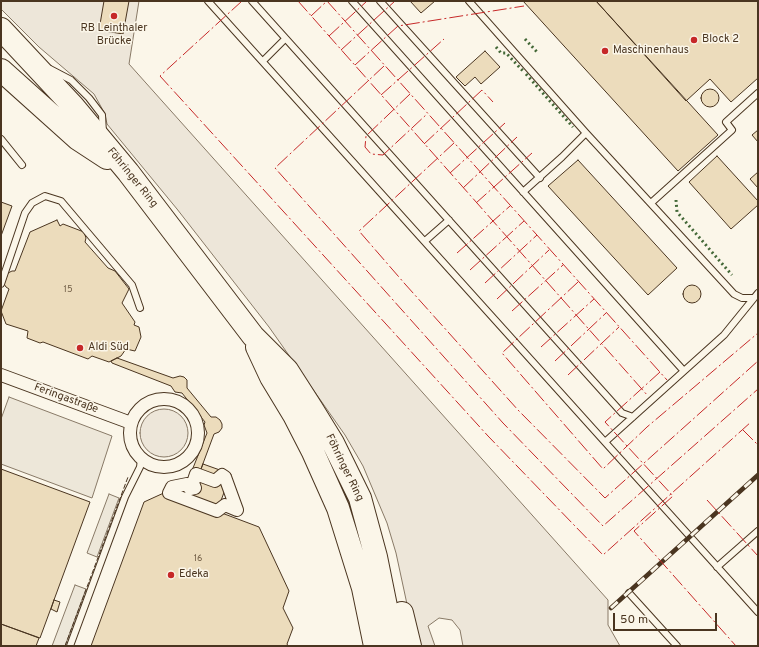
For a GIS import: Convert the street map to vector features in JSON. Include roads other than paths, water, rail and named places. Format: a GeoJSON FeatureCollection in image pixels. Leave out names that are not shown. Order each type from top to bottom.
{"type":"FeatureCollection","features":[{"type":"Feature","properties":{"kind":"highway","name":"Föhringer Ring"},"geometry":{"type":"LineString","coordinates":[[1,29],[73,106],[104,142],[253,336],[287,370],[333,443],[360,498],[376,557],[394,646]]}},
{"type":"Feature","properties":{"kind":"highway"},"geometry":{"type":"LineString","coordinates":[[1,70],[78,139],[128,172]]}},
{"type":"Feature","properties":{"kind":"highway","name":"Föhringer Ring"},"geometry":{"type":"LineString","coordinates":[[253,336],[271,377],[294,415],[313,452],[338,508],[363,588],[375,646]]}},
{"type":"Feature","properties":{"kind":"highway"},"geometry":{"type":"LineString","coordinates":[[360,498],[378,526],[388,554],[410,646]]}},
{"type":"Feature","properties":{"kind":"street","name":"Feringastraße"},"geometry":{"type":"LineString","coordinates":[[1,375],[131,423]]}},
{"type":"Feature","properties":{"kind":"street"},"geometry":{"type":"LineString","coordinates":[[164,399],[179,402],[190,412],[197,425],[197,439],[195,447],[181,462],[171,467],[151,465],[141,459],[134,450],[130,441],[129,432],[131,423],[138,410],[150,402],[164,399]]}},
{"type":"Feature","properties":{"kind":"street"},"geometry":{"type":"LineString","coordinates":[[196,474],[215,481],[222,475],[225,477],[237,510],[225,505],[217,511],[169,493],[170,489],[172,487],[187,484],[190,489],[195,488],[193,483],[196,474]]}},
{"type":"Feature","properties":{"kind":"lane"},"geometry":{"type":"LineString","coordinates":[[208,1],[758,612]]}},
{"type":"Feature","properties":{"kind":"lane"},"geometry":{"type":"LineString","coordinates":[[252,1],[622,413],[632,417]]}},
{"type":"Feature","properties":{"kind":"lane"},"geometry":{"type":"LineString","coordinates":[[352,1],[683,370]]}},
{"type":"Feature","properties":{"kind":"lane"},"geometry":{"type":"LineString","coordinates":[[380,1],[540,178]]}},
{"type":"Feature","properties":{"kind":"lane"},"geometry":{"type":"LineString","coordinates":[[469,1],[734,294],[742,298],[756,296]]}},
{"type":"Feature","properties":{"kind":"lane"},"geometry":{"type":"LineString","coordinates":[[263,61],[285,39]]}},
{"type":"Feature","properties":{"kind":"lane"},"geometry":{"type":"LineString","coordinates":[[651,203],[732,130],[726,122],[758,93]]}},
{"type":"Feature","properties":{"kind":"lane"},"geometry":{"type":"LineString","coordinates":[[523,192],[540,178],[586,132]]}},
{"type":"Feature","properties":{"kind":"lane"},"geometry":{"type":"LineString","coordinates":[[1,139],[22,165]]}},
{"type":"Feature","properties":{"kind":"lane"},"geometry":{"type":"LineString","coordinates":[[1,284],[25,213],[32,203],[45,196],[61,201],[132,285],[140,308]]}},
{"type":"Feature","properties":{"kind":"lane"},"geometry":{"type":"LineString","coordinates":[[425,241],[449,220]]}},
{"type":"Feature","properties":{"kind":"lane"},"geometry":{"type":"LineString","coordinates":[[605,442],[683,370],[724,335],[756,296]]}},
{"type":"Feature","properties":{"kind":"lane"},"geometry":{"type":"LineString","coordinates":[[70,646],[125,497],[140,467],[141,459]]}},
{"type":"Feature","properties":{"kind":"lane"},"geometry":{"type":"LineString","coordinates":[[717,567],[758,531]]}},
{"type":"Feature","properties":{"kind":"lane"},"geometry":{"type":"LineString","coordinates":[[629,593],[677,646]]}},
{"type":"Feature","properties":{"kind":"railway"},"geometry":{"type":"LineString","coordinates":[[611,608],[758,475]]}},
{"type":"Feature","properties":{"kind":"place","name":"RB Leinthaler Brücke"},"geometry":{"type":"Point","coordinates":[114,16]}},
{"type":"Feature","properties":{"kind":"place","name":"Block 2"},"geometry":{"type":"Point","coordinates":[694,40]}},
{"type":"Feature","properties":{"kind":"place","name":"Maschinenhaus"},"geometry":{"type":"Point","coordinates":[605,51]}},
{"type":"Feature","properties":{"kind":"place","name":"Aldi Süd"},"geometry":{"type":"Point","coordinates":[80,348]}},
{"type":"Feature","properties":{"kind":"place","name":"Edeka"},"geometry":{"type":"Point","coordinates":[171,575]}}]}
